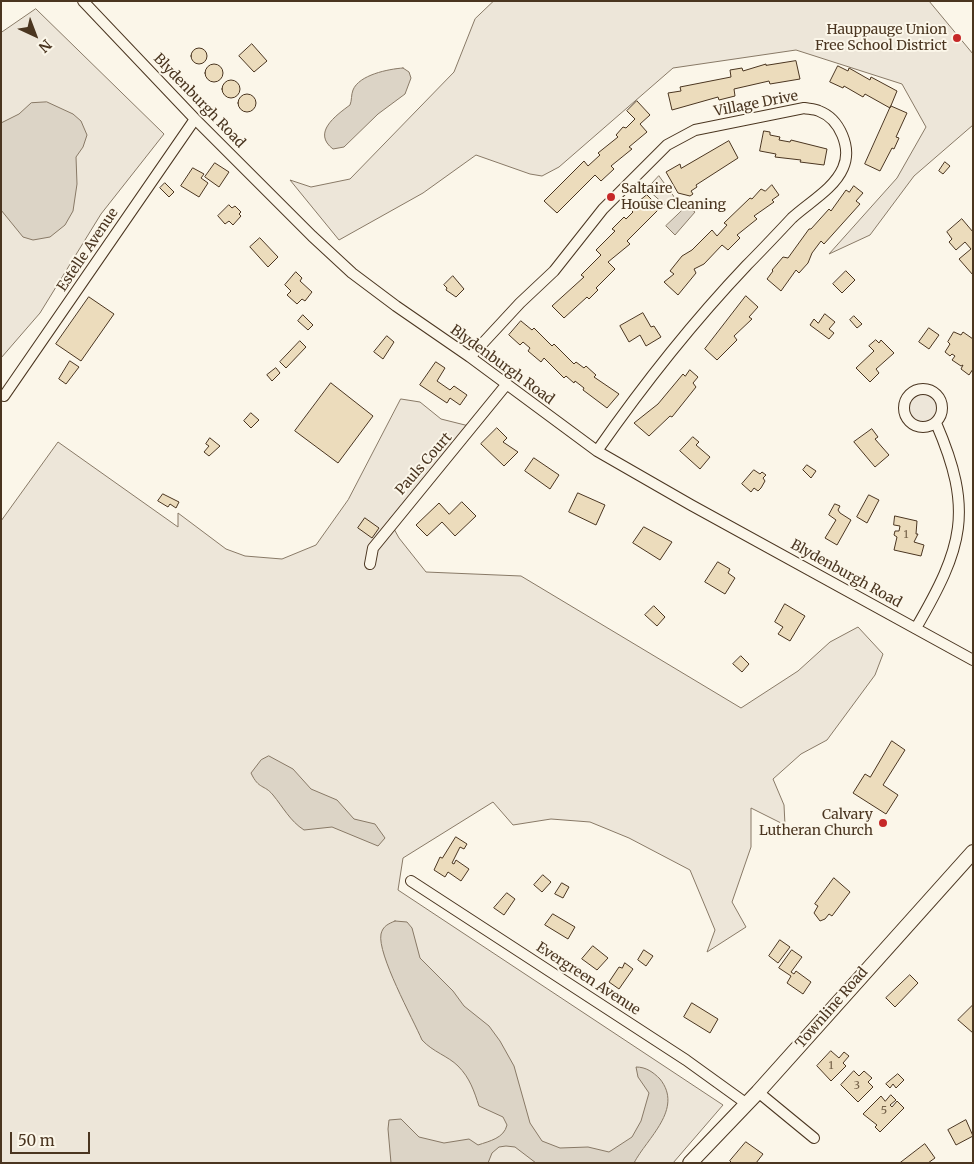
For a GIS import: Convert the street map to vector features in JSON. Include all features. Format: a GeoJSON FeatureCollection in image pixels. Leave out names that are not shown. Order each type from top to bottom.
{"type":"FeatureCollection","features":[{"type":"Feature","properties":{"kind":"street","name":"Blydenburgh Road"},"geometry":{"type":"LineString","coordinates":[[83,1],[195,119],[352,273],[597,451],[691,506],[973,660]]}},
{"type":"Feature","properties":{"kind":"street","name":"Village Drive"},"geometry":{"type":"LineString","coordinates":[[470,357],[554,271],[603,209],[667,145],[695,130],[804,108],[819,111],[828,116],[841,133],[847,156],[836,180],[793,218],[706,309],[628,406],[597,451]]}},
{"type":"Feature","properties":{"kind":"street","name":"Estelle Avenue"},"geometry":{"type":"LineString","coordinates":[[4,396],[195,119]]}},
{"type":"Feature","properties":{"kind":"street","name":"Pauls Court"},"geometry":{"type":"LineString","coordinates":[[370,564],[374,548],[506,385]]}},
{"type":"Feature","properties":{"kind":"street"},"geometry":{"type":"LineString","coordinates":[[916,628],[952,562],[963,535],[966,510],[964,486],[956,461],[936,423]]}},
{"type":"Feature","properties":{"kind":"street","name":"Townline Road"},"geometry":{"type":"LineString","coordinates":[[690,1163],[758,1092],[973,852]]}},
{"type":"Feature","properties":{"kind":"street","name":"Evergreen Avenue"},"geometry":{"type":"LineString","coordinates":[[411,881],[686,1060],[747,1104]]}},
{"type":"Feature","properties":{"kind":"street"},"geometry":{"type":"LineString","coordinates":[[758,1092],[814,1138]]}},
{"type":"Feature","properties":{"kind":"shaded area"},"geometry":{"type":"Polygon","coordinates":[[[494,1],[929,1],[973,54],[973,125],[914,176],[870,235],[829,254],[897,178],[926,127],[902,84],[796,50],[673,68],[559,167],[542,176],[530,174],[476,155],[423,193],[339,240],[290,180],[311,187],[350,179],[454,72],[475,19],[494,1]]]}},
{"type":"Feature","properties":{"kind":"shaded area"},"geometry":{"type":"Polygon","coordinates":[[[36,9],[164,134],[101,214],[40,313],[1,358],[1,33],[36,9]]]}},
{"type":"Feature","properties":{"kind":"shaded area"},"geometry":{"type":"Polygon","coordinates":[[[403,68],[409,72],[411,78],[405,94],[378,114],[344,147],[333,149],[327,143],[325,131],[332,120],[350,105],[352,92],[356,85],[361,80],[375,74],[403,68]]]}},
{"type":"Feature","properties":{"kind":"shaded area"},"geometry":{"type":"Polygon","coordinates":[[[47,102],[73,114],[81,121],[87,135],[83,147],[76,157],[77,184],[73,211],[65,225],[50,237],[33,240],[23,237],[1,210],[1,123],[19,114],[31,103],[47,102]]]}},
{"type":"Feature","properties":{"kind":"shaded area"},"geometry":{"type":"Polygon","coordinates":[[[659,176],[675,198],[666,206],[647,189],[659,176]]]}},
{"type":"Feature","properties":{"kind":"shaded area"},"geometry":{"type":"Polygon","coordinates":[[[687,206],[695,212],[675,235],[666,226],[687,206]]]}},
{"type":"Feature","properties":{"kind":"shaded area"},"geometry":{"type":"Polygon","coordinates":[[[923,393],[935,397],[939,409],[935,421],[923,425],[911,421],[907,409],[911,397],[923,393]]]}},
{"type":"Feature","properties":{"kind":"shaded area"},"geometry":{"type":"Polygon","coordinates":[[[401,399],[420,402],[441,419],[469,426],[389,520],[399,538],[426,572],[521,576],[741,708],[798,671],[830,642],[858,627],[883,654],[875,675],[827,740],[801,754],[773,779],[784,805],[785,825],[751,808],[751,847],[732,902],[746,927],[707,952],[715,930],[690,870],[629,838],[590,822],[551,819],[513,825],[493,802],[403,858],[398,890],[723,1105],[673,1163],[1,1163],[1,521],[58,442],[178,527],[178,513],[226,549],[245,556],[282,559],[316,545],[348,500],[401,399]]]}},
{"type":"Feature","properties":{"kind":"shaded area"},"geometry":{"type":"Polygon","coordinates":[[[269,756],[293,769],[311,789],[337,800],[354,819],[375,824],[385,838],[378,846],[332,827],[304,830],[291,818],[270,792],[259,785],[251,773],[261,760],[269,756]]]}},
{"type":"Feature","properties":{"kind":"shaded area"},"geometry":{"type":"Polygon","coordinates":[[[395,921],[407,922],[412,928],[420,958],[453,991],[464,1006],[489,1026],[500,1041],[514,1066],[530,1123],[542,1141],[560,1148],[588,1147],[609,1152],[632,1137],[641,1121],[649,1093],[638,1077],[636,1067],[649,1070],[660,1079],[666,1090],[668,1101],[666,1112],[661,1123],[634,1163],[536,1163],[515,1147],[506,1146],[499,1147],[492,1153],[488,1163],[391,1163],[389,1120],[401,1119],[419,1137],[444,1143],[469,1139],[478,1145],[500,1136],[507,1125],[503,1117],[479,1106],[469,1080],[458,1066],[422,1040],[390,971],[381,943],[381,934],[384,927],[395,921]]]}},
{"type":"Feature","properties":{"kind":"building"},"geometry":{"type":"Polygon","coordinates":[[[252,44],[267,61],[254,72],[239,56],[252,44]]]}},
{"type":"Feature","properties":{"kind":"building"},"geometry":{"type":"Polygon","coordinates":[[[196,48],[202,48],[207,53],[205,62],[196,64],[191,59],[191,53],[196,48]]]}},
{"type":"Feature","properties":{"kind":"building"},"geometry":{"type":"Polygon","coordinates":[[[796,61],[800,79],[770,84],[769,81],[734,89],[735,96],[719,100],[718,97],[672,110],[668,93],[681,91],[680,87],[731,77],[730,70],[742,68],[743,71],[766,64],[796,61]]]}},
{"type":"Feature","properties":{"kind":"building"},"geometry":{"type":"Polygon","coordinates":[[[214,64],[220,67],[223,73],[220,79],[214,82],[208,79],[205,73],[208,67],[214,64]]]}},
{"type":"Feature","properties":{"kind":"building"},"geometry":{"type":"Polygon","coordinates":[[[838,66],[848,71],[849,68],[870,80],[871,77],[897,91],[890,108],[865,94],[863,97],[844,86],[843,88],[830,82],[838,66]]]}},
{"type":"Feature","properties":{"kind":"building"},"geometry":{"type":"Polygon","coordinates":[[[231,80],[237,83],[240,89],[237,95],[231,98],[225,95],[222,89],[225,83],[231,80]]]}},
{"type":"Feature","properties":{"kind":"building"},"geometry":{"type":"Polygon","coordinates":[[[247,94],[253,97],[256,103],[253,109],[247,112],[241,109],[238,103],[241,97],[247,94]]]}},
{"type":"Feature","properties":{"kind":"building"},"geometry":{"type":"Polygon","coordinates":[[[637,101],[650,115],[640,124],[647,132],[629,147],[632,149],[611,166],[614,169],[601,181],[595,175],[557,213],[544,201],[584,161],[588,166],[600,155],[598,153],[618,137],[616,135],[623,127],[626,128],[635,119],[627,111],[637,101]]]}},
{"type":"Feature","properties":{"kind":"building"},"geometry":{"type":"Polygon","coordinates":[[[891,106],[907,113],[896,137],[899,138],[894,149],[892,148],[880,171],[865,164],[891,106]]]}},
{"type":"Feature","properties":{"kind":"building"},"geometry":{"type":"Polygon","coordinates":[[[764,131],[770,132],[770,135],[780,137],[779,140],[790,142],[791,140],[827,149],[824,165],[775,157],[776,154],[760,151],[764,131]]]}},
{"type":"Feature","properties":{"kind":"building"},"geometry":{"type":"Polygon","coordinates":[[[729,141],[738,158],[696,185],[697,187],[691,191],[693,194],[690,196],[678,193],[666,172],[680,164],[681,168],[729,141]]]}},
{"type":"Feature","properties":{"kind":"building"},"geometry":{"type":"Polygon","coordinates":[[[945,162],[950,166],[943,174],[939,171],[945,162]]]}},
{"type":"Feature","properties":{"kind":"building"},"geometry":{"type":"Polygon","coordinates":[[[215,163],[229,172],[219,187],[205,177],[215,163]]]}},
{"type":"Feature","properties":{"kind":"building"},"geometry":{"type":"Polygon","coordinates":[[[193,168],[204,174],[201,178],[208,183],[199,197],[181,186],[193,168]]]}},
{"type":"Feature","properties":{"kind":"building"},"geometry":{"type":"Polygon","coordinates":[[[165,183],[174,192],[169,197],[160,188],[165,183]]]}},
{"type":"Feature","properties":{"kind":"building"},"geometry":{"type":"Polygon","coordinates":[[[772,185],[779,195],[772,200],[774,202],[754,216],[757,219],[737,235],[740,238],[728,250],[722,245],[704,264],[694,269],[696,273],[678,295],[664,282],[674,274],[670,271],[682,256],[692,250],[712,230],[717,236],[727,225],[724,223],[750,198],[752,199],[761,189],[765,191],[772,185]]]}},
{"type":"Feature","properties":{"kind":"building"},"geometry":{"type":"Polygon","coordinates":[[[854,186],[863,193],[856,201],[860,204],[824,244],[821,241],[812,253],[808,263],[799,273],[796,270],[781,291],[767,279],[772,270],[783,257],[788,258],[809,229],[829,209],[831,211],[846,190],[849,192],[854,186]]]}},
{"type":"Feature","properties":{"kind":"building"},"geometry":{"type":"Polygon","coordinates":[[[647,195],[660,208],[627,241],[630,244],[608,262],[615,269],[596,288],[598,290],[589,299],[587,297],[564,318],[552,306],[584,277],[581,275],[601,255],[596,250],[615,231],[612,229],[624,217],[626,219],[633,212],[630,209],[647,195]]]}},
{"type":"Feature","properties":{"kind":"building"},"geometry":{"type":"Polygon","coordinates":[[[229,205],[232,208],[235,206],[241,212],[239,214],[241,216],[233,225],[229,221],[225,224],[218,216],[229,205]]]}},
{"type":"Feature","properties":{"kind":"building"},"geometry":{"type":"Polygon","coordinates":[[[962,219],[973,232],[973,275],[959,259],[971,249],[965,242],[956,250],[949,242],[952,239],[947,232],[962,219]]]}},
{"type":"Feature","properties":{"kind":"building"},"geometry":{"type":"Polygon","coordinates":[[[260,238],[278,257],[268,267],[250,247],[260,238]]]}},
{"type":"Feature","properties":{"kind":"building"},"geometry":{"type":"Polygon","coordinates":[[[846,271],[855,280],[842,293],[833,284],[846,271]]]}},
{"type":"Feature","properties":{"kind":"building"},"geometry":{"type":"Polygon","coordinates":[[[296,272],[302,278],[300,281],[312,292],[305,301],[302,299],[297,304],[287,295],[291,291],[285,285],[296,272]]]}},
{"type":"Feature","properties":{"kind":"building"},"geometry":{"type":"Polygon","coordinates":[[[453,276],[464,289],[456,297],[446,290],[447,288],[444,285],[453,276]]]}},
{"type":"Feature","properties":{"kind":"building"},"geometry":{"type":"Polygon","coordinates":[[[746,296],[758,307],[749,317],[752,319],[734,336],[737,340],[717,360],[705,349],[746,296]]]}},
{"type":"Feature","properties":{"kind":"building"},"geometry":{"type":"Polygon","coordinates":[[[89,297],[114,314],[81,361],[56,344],[89,297]]]}},
{"type":"Feature","properties":{"kind":"building"},"geometry":{"type":"Polygon","coordinates":[[[643,313],[651,327],[654,326],[661,337],[646,346],[640,335],[629,342],[620,326],[643,313]]]}},
{"type":"Feature","properties":{"kind":"building"},"geometry":{"type":"Polygon","coordinates":[[[825,314],[835,322],[829,329],[834,333],[829,339],[810,325],[814,319],[818,323],[825,314]]]}},
{"type":"Feature","properties":{"kind":"building"},"geometry":{"type":"Polygon","coordinates":[[[303,315],[313,325],[308,330],[298,321],[303,315]]]}},
{"type":"Feature","properties":{"kind":"building"},"geometry":{"type":"Polygon","coordinates":[[[854,316],[862,324],[857,328],[850,320],[854,316]]]}},
{"type":"Feature","properties":{"kind":"building"},"geometry":{"type":"Polygon","coordinates":[[[521,321],[532,330],[534,328],[552,346],[554,344],[574,364],[576,362],[584,368],[586,366],[596,375],[594,377],[619,394],[607,408],[583,390],[584,388],[575,381],[574,383],[566,376],[564,378],[544,358],[541,362],[528,351],[530,348],[523,342],[520,345],[509,335],[521,321]]]}},
{"type":"Feature","properties":{"kind":"building"},"geometry":{"type":"Polygon","coordinates":[[[929,328],[939,335],[929,349],[919,342],[929,328]]]}},
{"type":"Feature","properties":{"kind":"building"},"geometry":{"type":"Polygon","coordinates":[[[954,332],[961,335],[963,332],[973,339],[973,369],[969,375],[961,369],[963,365],[961,366],[952,360],[955,356],[952,354],[950,356],[945,352],[954,332]]]}},
{"type":"Feature","properties":{"kind":"building"},"geometry":{"type":"Polygon","coordinates":[[[387,336],[394,342],[383,359],[374,352],[387,336]]]}},
{"type":"Feature","properties":{"kind":"building"},"geometry":{"type":"Polygon","coordinates":[[[876,340],[879,343],[881,340],[894,353],[876,369],[879,373],[870,382],[856,368],[874,351],[869,346],[876,340]]]}},
{"type":"Feature","properties":{"kind":"building"},"geometry":{"type":"Polygon","coordinates":[[[300,341],[306,347],[286,368],[280,362],[300,341]]]}},
{"type":"Feature","properties":{"kind":"building"},"geometry":{"type":"Polygon","coordinates":[[[70,361],[79,367],[66,384],[59,379],[70,361]]]}},
{"type":"Feature","properties":{"kind":"building"},"geometry":{"type":"Polygon","coordinates":[[[436,362],[445,368],[437,381],[450,390],[454,386],[467,395],[460,405],[450,398],[447,403],[420,385],[436,362]]]}},
{"type":"Feature","properties":{"kind":"building"},"geometry":{"type":"Polygon","coordinates":[[[276,368],[280,373],[272,381],[267,375],[276,368]]]}},
{"type":"Feature","properties":{"kind":"building"},"geometry":{"type":"Polygon","coordinates":[[[690,370],[698,377],[693,383],[696,387],[672,417],[670,416],[649,436],[634,423],[658,404],[683,374],[685,376],[690,370]]]}},
{"type":"Feature","properties":{"kind":"building"},"geometry":{"type":"Polygon","coordinates":[[[331,383],[373,416],[338,463],[295,431],[331,383]]]}},
{"type":"Feature","properties":{"kind":"building"},"geometry":{"type":"Polygon","coordinates":[[[251,413],[259,420],[251,428],[244,421],[251,413]]]}},
{"type":"Feature","properties":{"kind":"building"},"geometry":{"type":"Polygon","coordinates":[[[497,428],[507,438],[503,442],[518,452],[504,466],[481,444],[497,428]]]}},
{"type":"Feature","properties":{"kind":"building"},"geometry":{"type":"Polygon","coordinates":[[[872,429],[878,437],[875,439],[889,455],[875,467],[854,442],[872,429]]]}},
{"type":"Feature","properties":{"kind":"building"},"geometry":{"type":"Polygon","coordinates":[[[693,437],[699,442],[696,445],[710,457],[700,469],[680,451],[693,437]]]}},
{"type":"Feature","properties":{"kind":"building"},"geometry":{"type":"Polygon","coordinates":[[[210,438],[220,446],[209,456],[204,452],[209,446],[206,444],[210,438]]]}},
{"type":"Feature","properties":{"kind":"building"},"geometry":{"type":"Polygon","coordinates":[[[534,458],[559,475],[550,489],[525,471],[534,458]]]}},
{"type":"Feature","properties":{"kind":"building"},"geometry":{"type":"Polygon","coordinates":[[[807,465],[816,471],[811,478],[803,470],[807,465]]]}},
{"type":"Feature","properties":{"kind":"building"},"geometry":{"type":"Polygon","coordinates":[[[754,470],[766,475],[763,478],[765,481],[761,488],[758,491],[754,488],[751,492],[742,484],[754,470]]]}},
{"type":"Feature","properties":{"kind":"building"},"geometry":{"type":"Polygon","coordinates":[[[578,493],[605,505],[596,525],[569,512],[578,493]]]}},
{"type":"Feature","properties":{"kind":"building"},"geometry":{"type":"Polygon","coordinates":[[[163,494],[179,502],[176,508],[170,504],[168,507],[158,501],[163,494]]]}},
{"type":"Feature","properties":{"kind":"building"},"geometry":{"type":"Polygon","coordinates":[[[869,495],[879,500],[867,523],[857,517],[869,495]]]}},
{"type":"Feature","properties":{"kind":"building"},"geometry":{"type":"Polygon","coordinates":[[[462,502],[476,516],[455,536],[442,522],[427,536],[416,525],[439,503],[449,514],[462,502]]]}},
{"type":"Feature","properties":{"kind":"building"},"geometry":{"type":"Polygon","coordinates":[[[835,504],[840,506],[838,510],[840,513],[851,520],[837,545],[825,538],[836,520],[829,515],[835,504]]]}},
{"type":"Feature","properties":{"kind":"building"},"geometry":{"type":"Polygon","coordinates":[[[895,516],[917,521],[916,534],[918,534],[914,542],[924,545],[921,556],[894,550],[897,537],[894,535],[895,531],[899,531],[900,526],[894,525],[895,516]]]}},
{"type":"Feature","properties":{"kind":"building"},"geometry":{"type":"Polygon","coordinates":[[[365,518],[379,528],[372,538],[358,528],[365,518]]]}},
{"type":"Feature","properties":{"kind":"building"},"geometry":{"type":"Polygon","coordinates":[[[644,527],[672,542],[660,560],[633,543],[644,527]]]}},
{"type":"Feature","properties":{"kind":"building"},"geometry":{"type":"Polygon","coordinates":[[[718,562],[730,569],[728,573],[735,578],[725,594],[705,582],[718,562]]]}},
{"type":"Feature","properties":{"kind":"building"},"geometry":{"type":"Polygon","coordinates":[[[785,604],[805,616],[790,641],[778,634],[783,627],[775,622],[785,604]]]}},
{"type":"Feature","properties":{"kind":"building"},"geometry":{"type":"Polygon","coordinates":[[[654,606],[665,617],[657,626],[645,615],[654,606]]]}},
{"type":"Feature","properties":{"kind":"building"},"geometry":{"type":"Polygon","coordinates":[[[741,656],[749,664],[742,672],[733,664],[741,656]]]}},
{"type":"Feature","properties":{"kind":"building"},"geometry":{"type":"Polygon","coordinates":[[[892,741],[905,750],[883,785],[898,795],[886,814],[853,793],[865,774],[870,777],[892,741]]]}},
{"type":"Feature","properties":{"kind":"building"},"geometry":{"type":"Polygon","coordinates":[[[456,837],[467,844],[464,849],[460,847],[452,863],[454,864],[456,860],[469,869],[461,881],[448,872],[445,877],[434,870],[440,857],[442,858],[456,837]]]}},
{"type":"Feature","properties":{"kind":"building"},"geometry":{"type":"Polygon","coordinates":[[[543,875],[551,882],[542,892],[534,885],[543,875]]]}},
{"type":"Feature","properties":{"kind":"building"},"geometry":{"type":"Polygon","coordinates":[[[834,878],[850,892],[832,916],[829,914],[820,921],[814,913],[818,906],[815,904],[834,878]]]}},
{"type":"Feature","properties":{"kind":"building"},"geometry":{"type":"Polygon","coordinates":[[[562,883],[569,887],[563,898],[555,894],[562,883]]]}},
{"type":"Feature","properties":{"kind":"building"},"geometry":{"type":"Polygon","coordinates":[[[507,893],[515,899],[504,915],[494,908],[507,893]]]}},
{"type":"Feature","properties":{"kind":"building"},"geometry":{"type":"Polygon","coordinates":[[[553,914],[575,927],[568,939],[545,925],[553,914]]]}},
{"type":"Feature","properties":{"kind":"building"},"geometry":{"type":"Polygon","coordinates":[[[780,940],[790,947],[778,963],[769,956],[780,940]]]}},
{"type":"Feature","properties":{"kind":"building"},"geometry":{"type":"Polygon","coordinates":[[[593,946],[608,958],[597,970],[582,959],[593,946]]]}},
{"type":"Feature","properties":{"kind":"building"},"geometry":{"type":"Polygon","coordinates":[[[644,950],[653,956],[646,966],[638,960],[644,950]]]}},
{"type":"Feature","properties":{"kind":"building"},"geometry":{"type":"Polygon","coordinates":[[[792,950],[802,957],[791,972],[794,974],[796,971],[811,982],[803,994],[787,983],[791,976],[779,968],[792,950]]]}},
{"type":"Feature","properties":{"kind":"building"},"geometry":{"type":"Polygon","coordinates":[[[625,963],[633,969],[619,989],[609,982],[619,967],[622,968],[625,963]]]}},
{"type":"Feature","properties":{"kind":"building"},"geometry":{"type":"Polygon","coordinates":[[[910,975],[918,983],[895,1007],[886,998],[910,975]]]}},
{"type":"Feature","properties":{"kind":"building"},"geometry":{"type":"Polygon","coordinates":[[[692,1003],[718,1019],[710,1033],[684,1017],[692,1003]]]}},
{"type":"Feature","properties":{"kind":"building"},"geometry":{"type":"Polygon","coordinates":[[[973,1005],[973,1033],[958,1020],[973,1005]]]}},
{"type":"Feature","properties":{"kind":"building"},"geometry":{"type":"Polygon","coordinates":[[[831,1051],[839,1058],[844,1052],[849,1056],[843,1063],[846,1066],[831,1081],[817,1066],[831,1051]]]}},
{"type":"Feature","properties":{"kind":"building"},"geometry":{"type":"Polygon","coordinates":[[[854,1071],[859,1076],[864,1071],[872,1078],[868,1082],[873,1087],[858,1102],[841,1085],[854,1071]]]}},
{"type":"Feature","properties":{"kind":"building"},"geometry":{"type":"Polygon","coordinates":[[[898,1074],[904,1080],[896,1088],[893,1084],[890,1088],[886,1084],[898,1074]]]}},
{"type":"Feature","properties":{"kind":"building"},"geometry":{"type":"Polygon","coordinates":[[[891,1095],[896,1100],[890,1105],[892,1107],[897,1101],[904,1108],[880,1132],[875,1127],[877,1125],[863,1114],[881,1096],[885,1101],[891,1095]]]}},
{"type":"Feature","properties":{"kind":"building"},"geometry":{"type":"Polygon","coordinates":[[[966,1120],[973,1136],[956,1145],[948,1130],[966,1120]]]}},
{"type":"Feature","properties":{"kind":"building"},"geometry":{"type":"Polygon","coordinates":[[[746,1142],[763,1154],[756,1163],[732,1163],[730,1161],[746,1142]]]}},
{"type":"Feature","properties":{"kind":"building"},"geometry":{"type":"Polygon","coordinates":[[[925,1144],[935,1158],[928,1163],[900,1163],[925,1144]]]}},
{"type":"Feature","properties":{"kind":"place","name":"Hauppauge Union Free School District"},"geometry":{"type":"Point","coordinates":[957,38]}},
{"type":"Feature","properties":{"kind":"place","name":"Saltaire House Cleaning"},"geometry":{"type":"Point","coordinates":[611,197]}},
{"type":"Feature","properties":{"kind":"place","name":"Calvary Lutheran Church"},"geometry":{"type":"Point","coordinates":[883,823]}}]}
